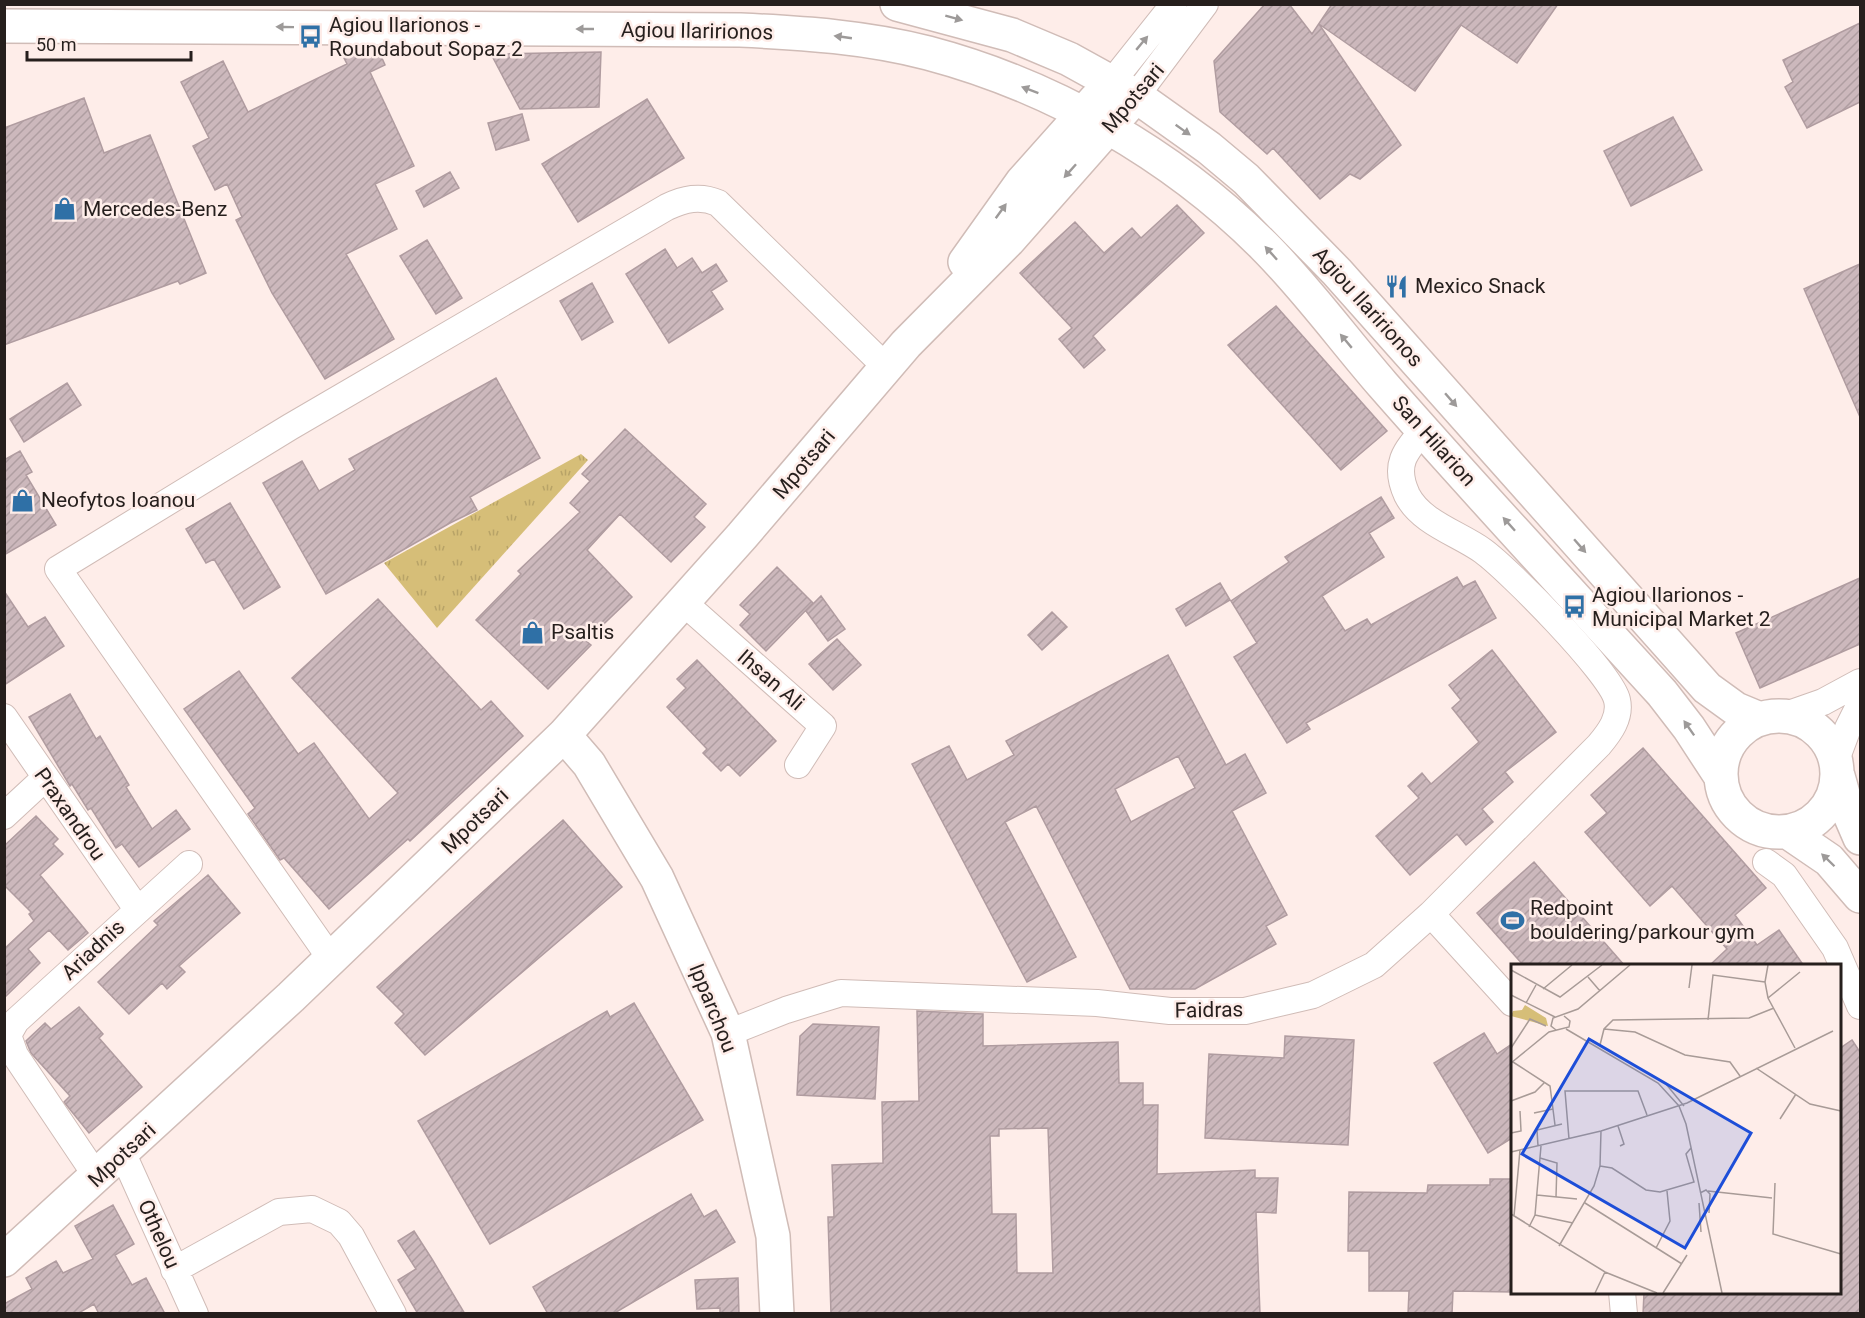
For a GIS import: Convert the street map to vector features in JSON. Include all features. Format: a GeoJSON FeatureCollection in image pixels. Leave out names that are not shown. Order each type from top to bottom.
{"type":"FeatureCollection","features":[{"type":"Feature","properties":{"kind":"main road","name":"Agiou Ilaririonos"},"geometry":{"type":"LineString","coordinates":[[897,4],[1012,35],[1069,59],[1124,89],[1209,148],[1246,179],[1337,272],[1687,668],[1736,710],[1772,717]]}},
{"type":"Feature","properties":{"kind":"main road","name":"Agiou Ilaririonos"},"geometry":{"type":"LineString","coordinates":[[4,26],[740,30],[816,33],[929,54],[1037,93],[1096,121],[1189,179],[1264,246],[1310,297]]}},
{"type":"Feature","properties":{"kind":"main road","name":"Mpotsari"},"geometry":{"type":"LineString","coordinates":[[4,1260],[97,1178],[331,959],[564,735],[683,602],[896,355],[1022,182],[1096,121],[1124,89]]}},
{"type":"Feature","properties":{"kind":"main road","name":"San Hilarion"},"geometry":{"type":"LineString","coordinates":[[1310,297],[1424,430],[1667,699],[1721,777]]}},
{"type":"Feature","properties":{"kind":"main road"},"geometry":{"type":"LineString","coordinates":[[1837,768],[1834,795],[1823,813],[1807,825],[1788,831],[1756,828],[1742,819],[1731,807],[1724,792],[1721,777],[1723,758],[1731,741],[1744,728],[1772,717],[1801,720],[1817,729],[1829,743],[1837,768],[1847,808],[1860,838]]}},
{"type":"Feature","properties":{"kind":"main road","name":"Ipparchou"},"geometry":{"type":"LineString","coordinates":[[564,735],[589,764],[657,878],[728,1033],[773,1236],[777,1314]]}},
{"type":"Feature","properties":{"kind":"main road"},"geometry":{"type":"LineString","coordinates":[[1788,831],[1829,860],[1860,896]]}},
{"type":"Feature","properties":{"kind":"street","name":"Mpotsari"},"geometry":{"type":"LineString","coordinates":[[1124,89],[1174,4]]}},
{"type":"Feature","properties":{"kind":"street","name":"Mpotsari"},"geometry":{"type":"LineString","coordinates":[[1124,89],[1205,4]]}},
{"type":"Feature","properties":{"kind":"street"},"geometry":{"type":"LineString","coordinates":[[331,959],[58,569],[290,427],[682,200],[700,198],[717,203],[896,355]]}},
{"type":"Feature","properties":{"kind":"street","name":"Faidras"},"geometry":{"type":"LineString","coordinates":[[728,1033],[786,1010],[841,993],[1097,1003],[1170,1011],[1245,1011],[1313,995],[1374,965],[1431,915],[1599,745],[1615,722],[1617,711],[1617,700],[1604,676],[1502,566],[1421,512],[1407,495],[1402,475],[1405,451],[1424,430]]}},
{"type":"Feature","properties":{"kind":"street","name":"Ihsan Ali"},"geometry":{"type":"LineString","coordinates":[[683,602],[823,726],[798,765]]}},
{"type":"Feature","properties":{"kind":"street"},"geometry":{"type":"LineString","coordinates":[[1772,717],[1823,702],[1860,682]]}},
{"type":"Feature","properties":{"kind":"street"},"geometry":{"type":"LineString","coordinates":[[1837,768],[1848,728],[1860,704]]}},
{"type":"Feature","properties":{"kind":"street","name":"Praxandrou"},"geometry":{"type":"LineString","coordinates":[[4,717],[137,909]]}},
{"type":"Feature","properties":{"kind":"street"},"geometry":{"type":"LineString","coordinates":[[4,816],[45,778]]}},
{"type":"Feature","properties":{"kind":"street"},"geometry":{"type":"LineString","coordinates":[[1766,862],[1784,875],[1835,948],[1860,1006]]}},
{"type":"Feature","properties":{"kind":"street","name":"Ariadnis"},"geometry":{"type":"LineString","coordinates":[[97,1178],[9,1042],[8,1035],[16,1021],[189,864]]}},
{"type":"Feature","properties":{"kind":"street"},"geometry":{"type":"LineString","coordinates":[[1431,915],[1511,1002]]}},
{"type":"Feature","properties":{"kind":"street","name":"Othelou"},"geometry":{"type":"LineString","coordinates":[[123,1154],[195,1314]]}},
{"type":"Feature","properties":{"kind":"street"},"geometry":{"type":"LineString","coordinates":[[174,1270],[279,1212],[312,1209],[339,1222],[351,1236],[393,1314]]}},
{"type":"Feature","properties":{"kind":"street"},"geometry":{"type":"LineString","coordinates":[[1622,1294],[1624,1314]]}},
{"type":"Feature","properties":{"kind":"green space"},"geometry":{"type":"Polygon","coordinates":[[[581,454],[588,460],[437,628],[384,563],[581,454]]]}},
{"type":"Feature","properties":{"kind":"building"},"geometry":{"type":"Polygon","coordinates":[[[1265,4],[1289,4],[1312,34],[1332,4],[1558,4],[1517,63],[1461,25],[1415,91],[1319,24],[1401,145],[1360,179],[1350,174],[1320,199],[1273,148],[1267,154],[1220,112],[1214,61],[1265,4]]]}},
{"type":"Feature","properties":{"kind":"building"},"geometry":{"type":"Polygon","coordinates":[[[1860,23],[1860,102],[1807,128],[1785,87],[1793,82],[1783,60],[1860,23]]]}},
{"type":"Feature","properties":{"kind":"building"},"geometry":{"type":"Polygon","coordinates":[[[369,47],[377,47],[385,65],[370,72],[414,166],[375,184],[397,229],[346,254],[394,339],[325,379],[272,293],[236,220],[242,217],[227,184],[215,190],[193,146],[209,138],[181,82],[223,61],[248,112],[347,64],[344,58],[369,47]]]}},
{"type":"Feature","properties":{"kind":"building"},"geometry":{"type":"Polygon","coordinates":[[[601,52],[599,107],[520,109],[491,54],[601,52]]]}},
{"type":"Feature","properties":{"kind":"building","name":"Mercedes-Benz"},"geometry":{"type":"Polygon","coordinates":[[[84,98],[104,153],[150,135],[206,273],[180,284],[178,281],[4,345],[4,128],[84,98]]]}},
{"type":"Feature","properties":{"kind":"building"},"geometry":{"type":"Polygon","coordinates":[[[647,99],[684,158],[578,222],[542,164],[647,99]]]}},
{"type":"Feature","properties":{"kind":"building"},"geometry":{"type":"Polygon","coordinates":[[[522,114],[529,140],[496,150],[488,123],[522,114]]]}},
{"type":"Feature","properties":{"kind":"building"},"geometry":{"type":"Polygon","coordinates":[[[1673,117],[1702,170],[1631,206],[1604,151],[1673,117]]]}},
{"type":"Feature","properties":{"kind":"building"},"geometry":{"type":"Polygon","coordinates":[[[450,172],[459,188],[424,207],[416,191],[450,172]]]}},
{"type":"Feature","properties":{"kind":"building"},"geometry":{"type":"Polygon","coordinates":[[[1177,205],[1204,233],[1093,336],[1105,350],[1084,368],[1059,339],[1072,328],[1020,273],[1075,222],[1104,253],[1132,228],[1141,238],[1177,205]]]}},
{"type":"Feature","properties":{"kind":"building"},"geometry":{"type":"Polygon","coordinates":[[[427,240],[462,298],[436,314],[400,256],[427,240]]]}},
{"type":"Feature","properties":{"kind":"building"},"geometry":{"type":"Polygon","coordinates":[[[665,249],[677,268],[692,258],[702,273],[716,264],[727,281],[711,291],[723,309],[669,343],[626,274],[665,249]]]}},
{"type":"Feature","properties":{"kind":"building"},"geometry":{"type":"Polygon","coordinates":[[[1860,264],[1860,417],[1804,289],[1860,264]]]}},
{"type":"Feature","properties":{"kind":"building"},"geometry":{"type":"Polygon","coordinates":[[[592,283],[613,322],[582,340],[560,301],[592,283]]]}},
{"type":"Feature","properties":{"kind":"building"},"geometry":{"type":"Polygon","coordinates":[[[1276,306],[1387,431],[1341,470],[1228,345],[1276,306]]]}},
{"type":"Feature","properties":{"kind":"building"},"geometry":{"type":"Polygon","coordinates":[[[496,378],[540,458],[470,497],[477,510],[326,594],[263,483],[302,461],[319,491],[355,470],[349,459],[496,378]]]}},
{"type":"Feature","properties":{"kind":"building"},"geometry":{"type":"Polygon","coordinates":[[[67,383],[81,405],[24,442],[10,419],[67,383]]]}},
{"type":"Feature","properties":{"kind":"building"},"geometry":{"type":"Polygon","coordinates":[[[625,429],[706,504],[694,517],[705,527],[671,562],[620,514],[587,550],[632,597],[586,641],[591,645],[548,689],[476,620],[521,574],[518,571],[580,512],[570,503],[590,481],[582,474],[625,429]]]}},
{"type":"Feature","properties":{"kind":"building","name":"Neofytos Ioanou"},"geometry":{"type":"Polygon","coordinates":[[[20,451],[32,472],[26,475],[56,525],[4,555],[4,460],[20,451]]]}},
{"type":"Feature","properties":{"kind":"building"},"geometry":{"type":"Polygon","coordinates":[[[1381,497],[1394,518],[1369,533],[1384,557],[1322,596],[1345,631],[1367,619],[1371,625],[1457,577],[1463,587],[1475,581],[1496,618],[1306,723],[1310,729],[1287,743],[1234,657],[1257,643],[1231,601],[1289,562],[1285,557],[1381,497]]]}},
{"type":"Feature","properties":{"kind":"building"},"geometry":{"type":"Polygon","coordinates":[[[230,503],[280,587],[244,609],[214,559],[206,563],[186,529],[230,503]]]}},
{"type":"Feature","properties":{"kind":"building"},"geometry":{"type":"Polygon","coordinates":[[[777,567],[813,603],[766,651],[740,625],[750,614],[740,605],[777,567]]]}},
{"type":"Feature","properties":{"kind":"building"},"geometry":{"type":"Polygon","coordinates":[[[1860,578],[1860,644],[1760,688],[1736,633],[1860,578]]]}},
{"type":"Feature","properties":{"kind":"building"},"geometry":{"type":"Polygon","coordinates":[[[1220,583],[1230,600],[1186,626],[1176,609],[1220,583]]]}},
{"type":"Feature","properties":{"kind":"building"},"geometry":{"type":"Polygon","coordinates":[[[4,591],[28,627],[45,617],[64,646],[4,685],[4,591]]]}},
{"type":"Feature","properties":{"kind":"building"},"geometry":{"type":"Polygon","coordinates":[[[821,596],[845,629],[828,641],[806,611],[821,596]]]}},
{"type":"Feature","properties":{"kind":"building"},"geometry":{"type":"Polygon","coordinates":[[[378,599],[481,710],[491,701],[523,736],[410,841],[408,839],[329,909],[284,858],[280,860],[248,814],[255,808],[184,709],[239,671],[298,754],[314,743],[369,819],[398,793],[292,678],[378,599]]]}},
{"type":"Feature","properties":{"kind":"building"},"geometry":{"type":"Polygon","coordinates":[[[1052,612],[1067,627],[1042,650],[1028,635],[1052,612]]]}},
{"type":"Feature","properties":{"kind":"building"},"geometry":{"type":"Polygon","coordinates":[[[837,639],[861,665],[833,690],[809,664],[837,639]]]}},
{"type":"Feature","properties":{"kind":"building"},"geometry":{"type":"Polygon","coordinates":[[[1492,650],[1556,732],[1505,772],[1513,782],[1482,809],[1493,822],[1466,845],[1457,834],[1410,875],[1376,836],[1419,798],[1408,786],[1422,773],[1431,784],[1479,742],[1452,708],[1461,700],[1449,685],[1492,650]]]}},
{"type":"Feature","properties":{"kind":"building"},"geometry":{"type":"Polygon","coordinates":[[[1168,655],[1226,765],[1245,754],[1266,793],[1232,811],[1287,915],[1266,926],[1276,944],[1195,989],[1130,989],[1036,806],[1005,822],[1076,957],[1027,982],[912,764],[949,746],[967,780],[1014,755],[1006,741],[1168,655]],[[1178,756],[1115,789],[1131,822],[1195,788],[1178,756]]]}},
{"type":"Feature","properties":{"kind":"building"},"geometry":{"type":"Polygon","coordinates":[[[697,660],[776,741],[740,776],[728,764],[721,771],[703,753],[707,749],[667,707],[686,688],[677,679],[697,660]]]}},
{"type":"Feature","properties":{"kind":"building"},"geometry":{"type":"Polygon","coordinates":[[[70,694],[96,739],[100,736],[129,785],[126,787],[152,829],[176,810],[190,829],[139,867],[122,844],[116,848],[91,808],[88,810],[72,784],[70,786],[29,717],[70,694]]]}},
{"type":"Feature","properties":{"kind":"building"},"geometry":{"type":"Polygon","coordinates":[[[1643,748],[1766,888],[1735,915],[1757,945],[1779,930],[1803,964],[1711,964],[1727,949],[1672,886],[1650,906],[1585,832],[1607,813],[1591,795],[1643,748]]]}},
{"type":"Feature","properties":{"kind":"building"},"geometry":{"type":"Polygon","coordinates":[[[36,816],[58,839],[53,844],[63,854],[40,875],[88,933],[68,950],[49,930],[28,949],[40,963],[4,998],[4,949],[34,921],[29,914],[31,912],[4,885],[4,846],[36,816]]]}},
{"type":"Feature","properties":{"kind":"building"},"geometry":{"type":"Polygon","coordinates":[[[563,820],[622,887],[425,1055],[395,1023],[404,1014],[377,987],[563,820]]]}},
{"type":"Feature","properties":{"kind":"building"},"geometry":{"type":"Polygon","coordinates":[[[1534,862],[1623,964],[1522,964],[1477,913],[1534,862]]]}},
{"type":"Feature","properties":{"kind":"building"},"geometry":{"type":"Polygon","coordinates":[[[208,875],[240,913],[179,966],[185,972],[167,989],[162,983],[129,1014],[98,982],[158,925],[154,921],[208,875]]]}},
{"type":"Feature","properties":{"kind":"building"},"geometry":{"type":"Polygon","coordinates":[[[634,1003],[703,1120],[490,1244],[418,1121],[607,1011],[610,1017],[634,1003]]]}},
{"type":"Feature","properties":{"kind":"building"},"geometry":{"type":"Polygon","coordinates":[[[79,1007],[103,1034],[99,1038],[142,1087],[89,1133],[64,1102],[70,1096],[31,1053],[26,1041],[45,1023],[51,1029],[79,1007]]]}},
{"type":"Feature","properties":{"kind":"building"},"geometry":{"type":"Polygon","coordinates":[[[917,1011],[983,1014],[983,1046],[1118,1042],[1119,1083],[1143,1083],[1143,1105],[1158,1105],[1157,1174],[1255,1170],[1255,1178],[1278,1178],[1276,1213],[1256,1212],[1260,1314],[831,1314],[828,1217],[834,1217],[832,1165],[883,1163],[882,1102],[919,1101],[917,1011]],[[1048,1128],[999,1129],[999,1136],[990,1136],[992,1214],[1016,1214],[1017,1273],[1053,1273],[1048,1128]]]}},
{"type":"Feature","properties":{"kind":"building"},"geometry":{"type":"Polygon","coordinates":[[[813,1024],[879,1027],[875,1099],[797,1095],[800,1036],[813,1024]]]}},
{"type":"Feature","properties":{"kind":"building"},"geometry":{"type":"Polygon","coordinates":[[[1484,1033],[1497,1054],[1511,1045],[1511,1139],[1488,1153],[1434,1063],[1484,1033]]]}},
{"type":"Feature","properties":{"kind":"building"},"geometry":{"type":"Polygon","coordinates":[[[1285,1036],[1354,1040],[1348,1145],[1205,1138],[1209,1054],[1284,1058],[1285,1036]]]}},
{"type":"Feature","properties":{"kind":"building"},"geometry":{"type":"Polygon","coordinates":[[[1852,1040],[1860,1052],[1860,1314],[1643,1314],[1644,1294],[1841,1294],[1841,1048],[1852,1040]]]}},
{"type":"Feature","properties":{"kind":"building"},"geometry":{"type":"Polygon","coordinates":[[[1490,1179],[1511,1179],[1511,1292],[1453,1291],[1452,1314],[1408,1314],[1409,1291],[1369,1291],[1369,1251],[1348,1251],[1349,1192],[1427,1193],[1428,1185],[1490,1185],[1490,1179]]]}},
{"type":"Feature","properties":{"kind":"building"},"geometry":{"type":"Polygon","coordinates":[[[691,1194],[704,1217],[716,1210],[735,1242],[613,1314],[548,1314],[533,1287],[691,1194]]]}},
{"type":"Feature","properties":{"kind":"building"},"geometry":{"type":"Polygon","coordinates":[[[113,1205],[134,1244],[115,1255],[132,1285],[146,1278],[165,1314],[99,1314],[94,1304],[77,1314],[4,1314],[4,1304],[32,1289],[26,1278],[56,1261],[63,1273],[93,1259],[75,1226],[113,1205]]]}},
{"type":"Feature","properties":{"kind":"building"},"geometry":{"type":"Polygon","coordinates":[[[414,1231],[465,1314],[418,1314],[398,1280],[416,1269],[398,1241],[414,1231]]]}},
{"type":"Feature","properties":{"kind":"building"},"geometry":{"type":"Polygon","coordinates":[[[738,1278],[739,1314],[720,1314],[720,1308],[697,1309],[695,1280],[738,1278]]]}},
{"type":"Feature","properties":{"kind":"place","name":"Agiou Ilarionos - Roundabout Sopaz 2"},"geometry":{"type":"Point","coordinates":[311,37]}},
{"type":"Feature","properties":{"kind":"place","name":"Mercedes-Benz"},"geometry":{"type":"Point","coordinates":[65,209]}},
{"type":"Feature","properties":{"kind":"place","name":"Mexico Snack"},"geometry":{"type":"Point","coordinates":[1397,286]}},
{"type":"Feature","properties":{"kind":"place","name":"Neofytos Ioanou"},"geometry":{"type":"Point","coordinates":[23,500]}},
{"type":"Feature","properties":{"kind":"place","name":"Agiou Ilarionos - Municipal Market 2"},"geometry":{"type":"Point","coordinates":[1574,607]}},
{"type":"Feature","properties":{"kind":"place","name":"Psaltis"},"geometry":{"type":"Point","coordinates":[533,632]}},
{"type":"Feature","properties":{"kind":"place","name":"Redpoint bouldering/parkour gym"},"geometry":{"type":"Point","coordinates":[1512,920]}}]}
